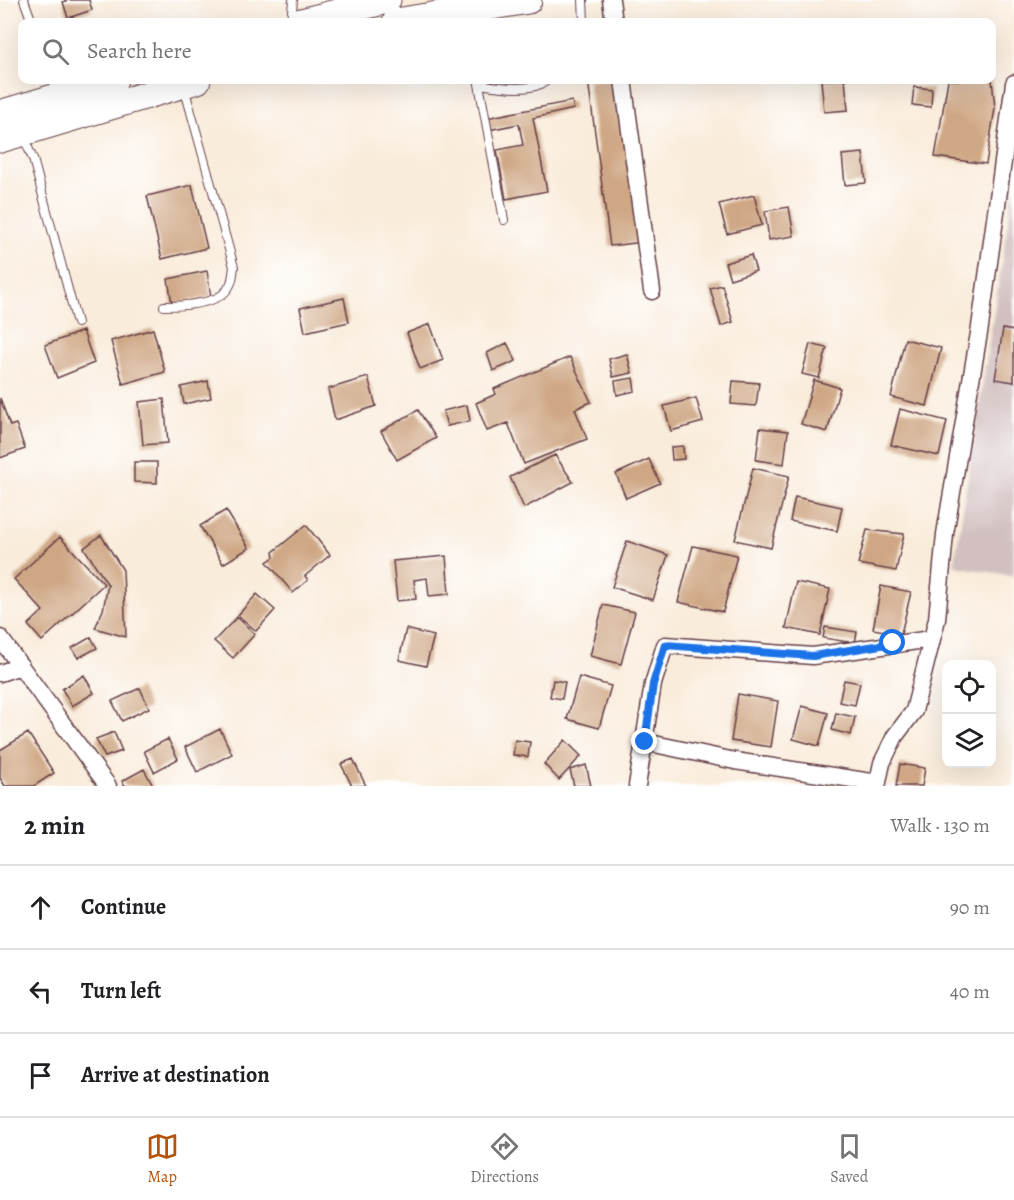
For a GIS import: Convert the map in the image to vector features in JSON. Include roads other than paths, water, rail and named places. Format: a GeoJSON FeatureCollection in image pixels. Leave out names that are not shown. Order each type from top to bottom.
{"type":"FeatureCollection","features":[{"type":"Feature","properties":{"kind":"main road"},"geometry":{"type":"LineString","coordinates":[[317,18],[387,0]]}},
{"type":"Feature","properties":{"kind":"main road"},"geometry":{"type":"LineString","coordinates":[[443,18],[467,16],[528,0]]}},
{"type":"Feature","properties":{"kind":"main road"},"geometry":{"type":"LineString","coordinates":[[0,114],[57,92],[95,84]]}},
{"type":"Feature","properties":{"kind":"main road"},"geometry":{"type":"LineString","coordinates":[[11,136],[183,84]]}},
{"type":"Feature","properties":{"kind":"street"},"geometry":{"type":"LineString","coordinates":[[611,0],[613,18]]}},
{"type":"Feature","properties":{"kind":"street"},"geometry":{"type":"LineString","coordinates":[[645,742],[745,762],[878,784],[882,763],[895,736],[914,711],[937,619],[945,534],[980,327],[1014,83]]}},
{"type":"Feature","properties":{"kind":"street"},"geometry":{"type":"LineString","coordinates":[[624,84],[652,291]]}},
{"type":"Feature","properties":{"kind":"street"},"geometry":{"type":"LineString","coordinates":[[0,638],[104,784]]}},
{"type":"Feature","properties":{"kind":"street"},"geometry":{"type":"LineString","coordinates":[[637,786],[653,684],[665,645],[813,656],[931,639]]}},
{"type":"Feature","properties":{"kind":"street"},"geometry":{"type":"LineString","coordinates":[[0,673],[21,666]]}},
{"type":"Feature","properties":{"kind":"lane"},"geometry":{"type":"LineString","coordinates":[[24,0],[31,18]]}},
{"type":"Feature","properties":{"kind":"lane"},"geometry":{"type":"LineString","coordinates":[[291,18],[292,0]]}},
{"type":"Feature","properties":{"kind":"lane"},"geometry":{"type":"LineString","coordinates":[[583,0],[584,18]]}},
{"type":"Feature","properties":{"kind":"lane"},"geometry":{"type":"LineString","coordinates":[[164,306],[183,306],[219,297],[230,287],[234,267],[190,84]]}},
{"type":"Feature","properties":{"kind":"lane"},"geometry":{"type":"LineString","coordinates":[[479,84],[504,220]]}},
{"type":"Feature","properties":{"kind":"lane"},"geometry":{"type":"LineString","coordinates":[[488,84],[506,88],[543,84]]}},
{"type":"Feature","properties":{"kind":"lane"},"geometry":{"type":"LineString","coordinates":[[11,136],[33,159],[77,323]]}}]}
